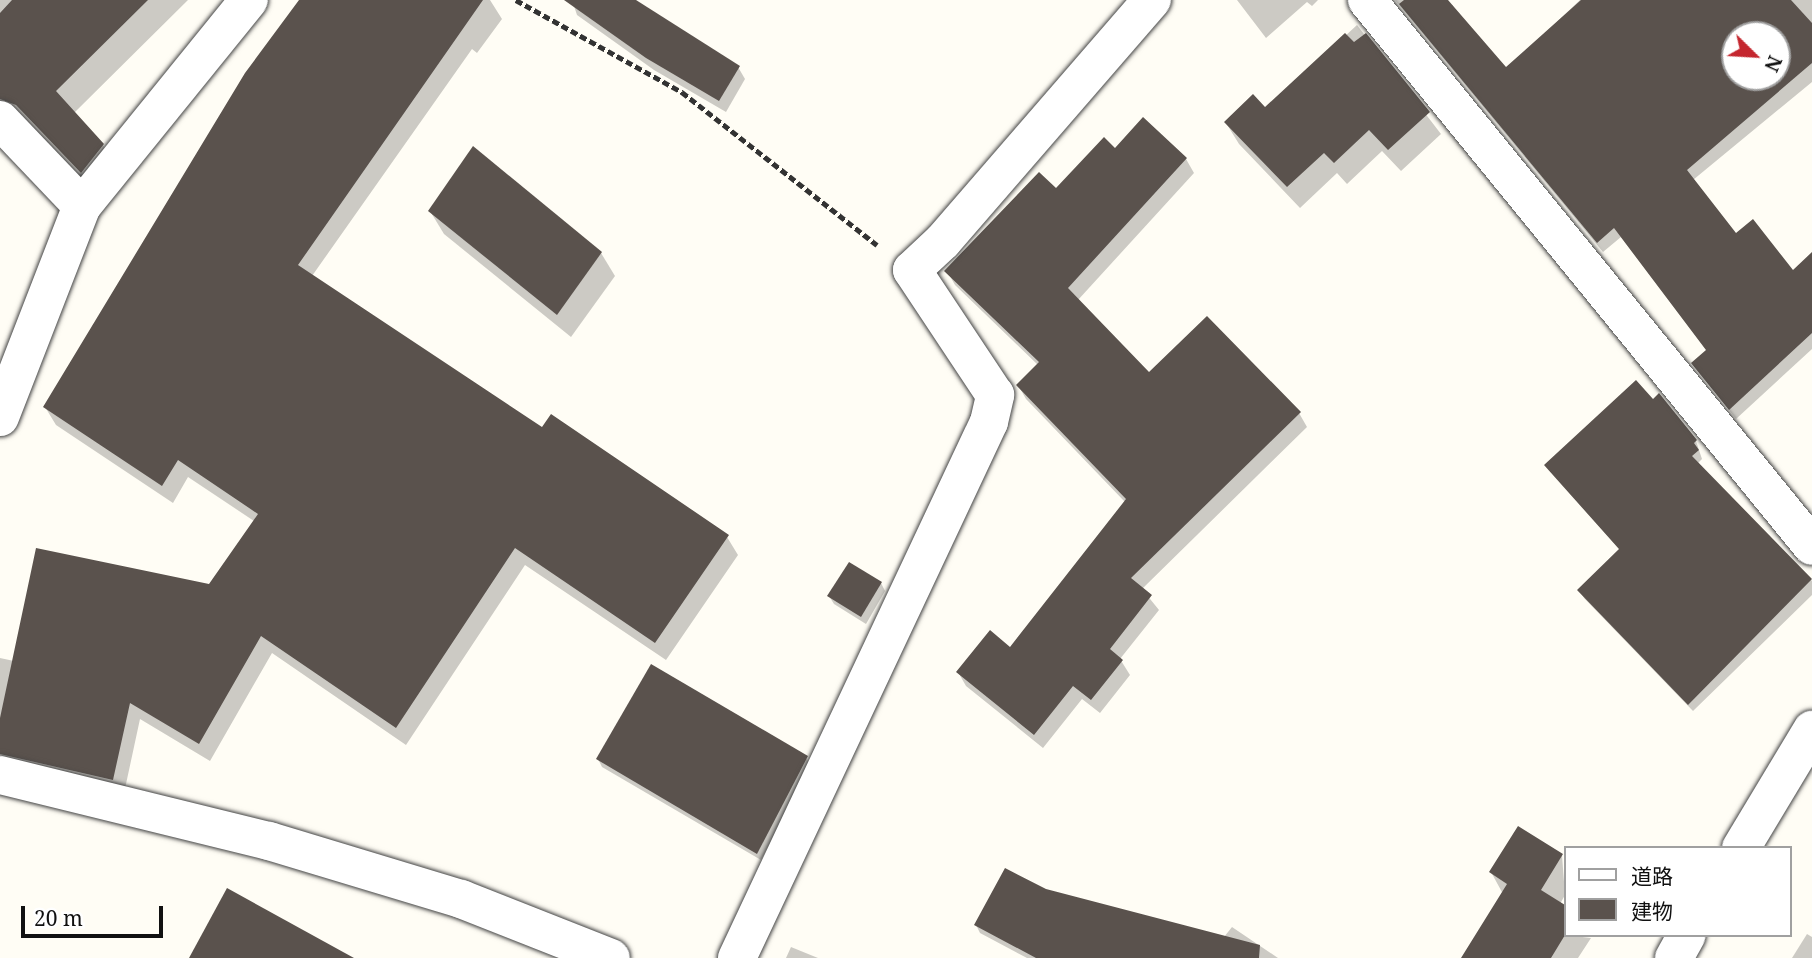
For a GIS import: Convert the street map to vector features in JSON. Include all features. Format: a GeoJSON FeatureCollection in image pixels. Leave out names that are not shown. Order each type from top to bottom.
{"type":"FeatureCollection","features":[{"type":"Feature","properties":{"kind":"street"},"geometry":{"type":"LineString","coordinates":[[0,417],[82,206],[249,0]]}},
{"type":"Feature","properties":{"kind":"street"},"geometry":{"type":"LineString","coordinates":[[737,958],[989,422],[995,396],[912,270],[943,241],[1152,0]]}},
{"type":"Feature","properties":{"kind":"street"},"geometry":{"type":"LineString","coordinates":[[1367,0],[1812,545]]}},
{"type":"Feature","properties":{"kind":"street"},"geometry":{"type":"LineString","coordinates":[[0,120],[82,206]]}},
{"type":"Feature","properties":{"kind":"street"},"geometry":{"type":"LineString","coordinates":[[1742,846],[1812,730]]}},
{"type":"Feature","properties":{"kind":"street"},"geometry":{"type":"LineString","coordinates":[[0,775],[269,841],[461,899],[611,958]]}},
{"type":"Feature","properties":{"kind":"street"},"geometry":{"type":"LineString","coordinates":[[1674,958],[1686,937]]}},
{"type":"Feature","properties":{"kind":"path"},"geometry":{"type":"LineString","coordinates":[[516,0],[682,92],[912,270]]}},
{"type":"Feature","properties":{"kind":"building"},"geometry":{"type":"Polygon","coordinates":[[[12,0],[148,0],[56,91],[104,144],[81,173],[16,105],[0,99],[0,13],[12,0]]]}},
{"type":"Feature","properties":{"kind":"building"},"geometry":{"type":"Polygon","coordinates":[[[299,0],[483,0],[298,265],[542,427],[551,414],[729,535],[655,643],[515,548],[396,728],[261,636],[199,744],[130,703],[113,780],[0,754],[0,718],[36,548],[209,584],[258,514],[178,460],[162,486],[43,407],[245,73],[299,0]]]}},
{"type":"Feature","properties":{"kind":"building"},"geometry":{"type":"Polygon","coordinates":[[[564,0],[636,0],[740,66],[719,101],[646,58],[564,0]]]}},
{"type":"Feature","properties":{"kind":"building"},"geometry":{"type":"Polygon","coordinates":[[[1404,0],[1448,0],[1506,67],[1581,0],[1791,0],[1812,23],[1812,63],[1791,81],[1791,21],[1721,21],[1721,91],[1779,91],[1687,170],[1736,233],[1753,219],[1793,270],[1812,252],[1812,333],[1729,410],[1691,363],[1706,350],[1614,228],[1597,243],[1399,4],[1404,0]]]}},
{"type":"Feature","properties":{"kind":"building"},"geometry":{"type":"Polygon","coordinates":[[[1345,33],[1354,42],[1366,33],[1430,112],[1388,150],[1369,130],[1334,163],[1324,153],[1287,187],[1224,122],[1253,94],[1265,107],[1345,33]]]}},
{"type":"Feature","properties":{"kind":"building"},"geometry":{"type":"Polygon","coordinates":[[[1143,117],[1187,158],[1068,288],[1149,372],[1207,316],[1301,412],[1131,578],[1152,595],[1110,649],[1123,660],[1091,700],[1073,686],[1034,735],[956,672],[990,630],[1010,647],[1126,499],[1016,385],[1039,362],[944,271],[1039,172],[1056,188],[1104,137],[1115,148],[1143,117]]]}},
{"type":"Feature","properties":{"kind":"building"},"geometry":{"type":"Polygon","coordinates":[[[473,146],[602,252],[557,315],[428,211],[473,146]]]}},
{"type":"Feature","properties":{"kind":"building"},"geometry":{"type":"Polygon","coordinates":[[[1636,380],[1653,399],[1659,393],[1697,440],[1694,443],[1699,450],[1692,456],[1812,579],[1688,705],[1577,590],[1619,549],[1544,465],[1636,380]]]}},
{"type":"Feature","properties":{"kind":"building"},"geometry":{"type":"Polygon","coordinates":[[[849,562],[882,582],[861,617],[827,596],[849,562]]]}},
{"type":"Feature","properties":{"kind":"building"},"geometry":{"type":"Polygon","coordinates":[[[651,664],[808,756],[757,854],[596,759],[651,664]]]}},
{"type":"Feature","properties":{"kind":"building"},"geometry":{"type":"Polygon","coordinates":[[[1518,826],[1563,854],[1541,890],[1563,904],[1564,937],[1551,958],[1461,958],[1507,884],[1489,872],[1518,826]]]}},
{"type":"Feature","properties":{"kind":"building"},"geometry":{"type":"Polygon","coordinates":[[[1005,868],[1046,889],[1260,945],[1259,958],[1036,958],[974,925],[1005,868]]]}},
{"type":"Feature","properties":{"kind":"building"},"geometry":{"type":"Polygon","coordinates":[[[227,888],[354,958],[189,958],[227,888]]]}}]}
